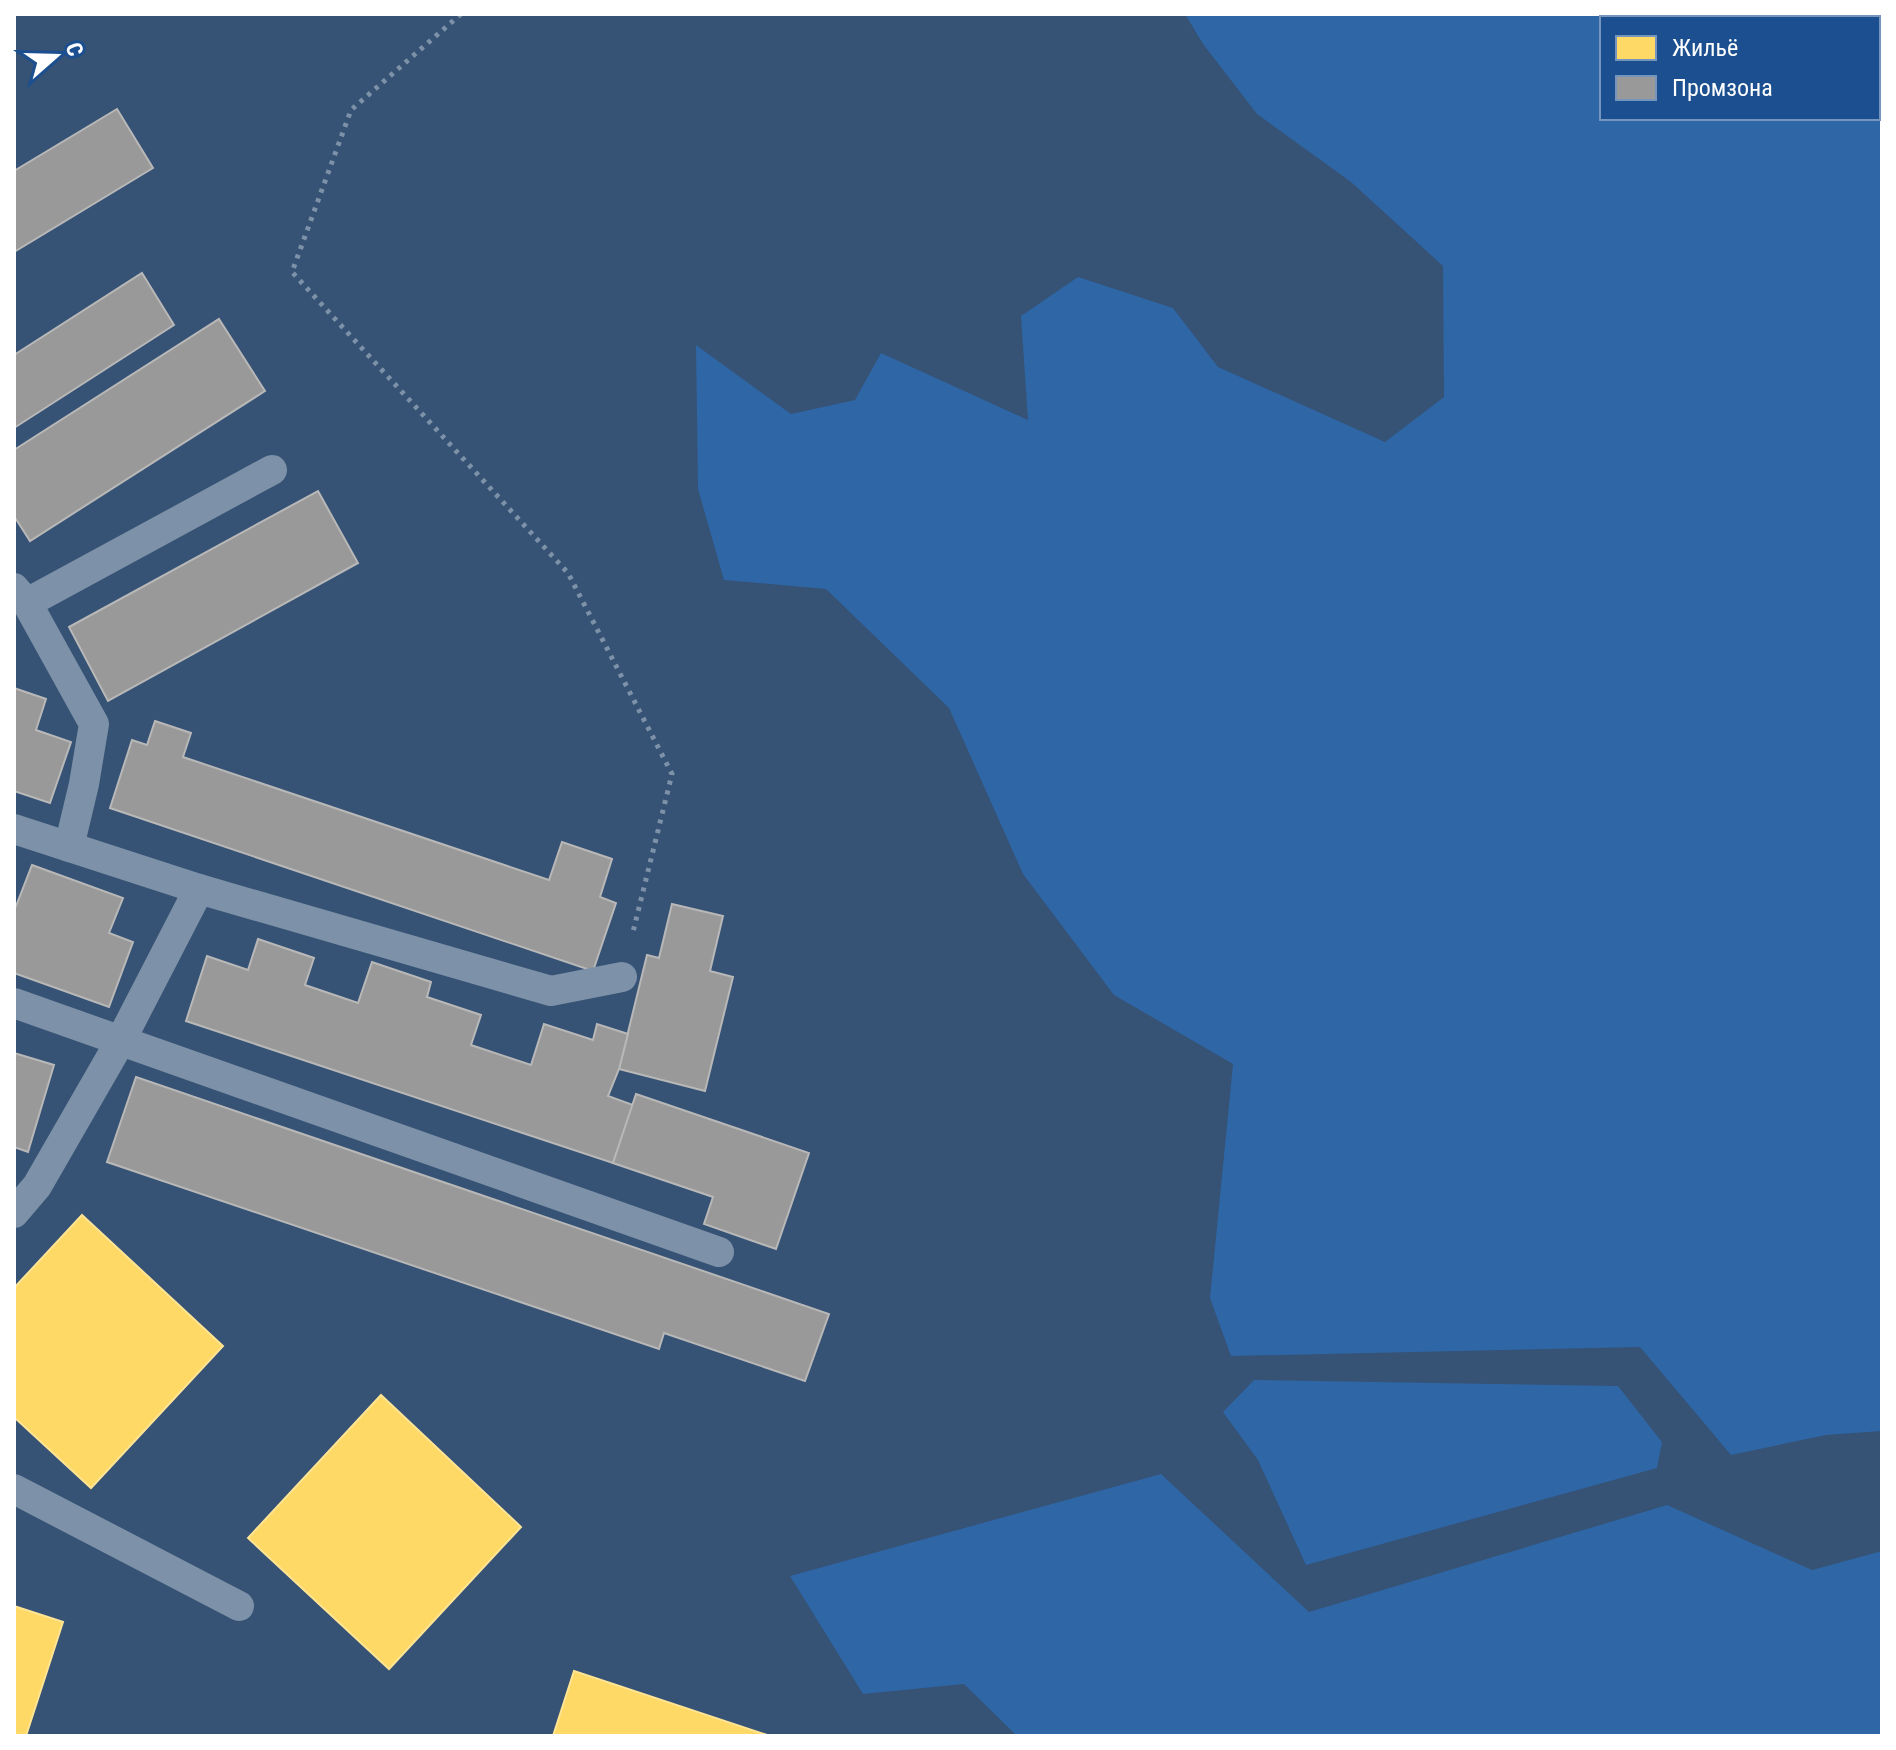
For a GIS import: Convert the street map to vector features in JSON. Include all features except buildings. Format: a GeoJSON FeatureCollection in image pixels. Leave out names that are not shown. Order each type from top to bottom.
{"type":"FeatureCollection","features":[{"type":"Feature","properties":{"kind":"lane"},"geometry":{"type":"LineString","coordinates":[[69,847],[94,724],[20,595],[272,470]]}},
{"type":"Feature","properties":{"kind":"lane"},"geometry":{"type":"LineString","coordinates":[[14,829],[199,889],[551,991],[622,977]]}},
{"type":"Feature","properties":{"kind":"lane"},"geometry":{"type":"LineString","coordinates":[[14,1213],[37,1186],[121,1040],[199,889]]}},
{"type":"Feature","properties":{"kind":"lane"},"geometry":{"type":"LineString","coordinates":[[14,1003],[719,1252]]}},
{"type":"Feature","properties":{"kind":"lane"},"geometry":{"type":"LineString","coordinates":[[14,1489],[239,1606]]}},
{"type":"Feature","properties":{"kind":"path"},"geometry":{"type":"LineString","coordinates":[[461,14],[351,110],[292,272],[568,573],[672,774],[622,977]]}},
{"type":"Feature","properties":{"kind":"shaded area"},"geometry":{"type":"Polygon","coordinates":[[[1185,14],[1882,14],[1882,1431],[1826,1435],[1731,1455],[1640,1347],[1231,1356],[1210,1298],[1233,1064],[1114,995],[1023,874],[949,708],[826,589],[724,580],[698,489],[696,345],[791,414],[855,400],[881,353],[1028,420],[1021,316],[1078,277],[1173,308],[1218,367],[1385,442],[1444,397],[1443,266],[1351,182],[1257,114],[1203,44],[1185,14]]]}},
{"type":"Feature","properties":{"kind":"shaded area"},"geometry":{"type":"Polygon","coordinates":[[[1254,1380],[1618,1386],[1662,1442],[1657,1468],[1306,1565],[1258,1460],[1223,1412],[1254,1380]]]}},
{"type":"Feature","properties":{"kind":"shaded area"},"geometry":{"type":"Polygon","coordinates":[[[1161,1474],[1309,1612],[1667,1505],[1812,1570],[1882,1551],[1882,1736],[1017,1736],[964,1684],[863,1694],[790,1576],[1161,1474]]]}}]}
